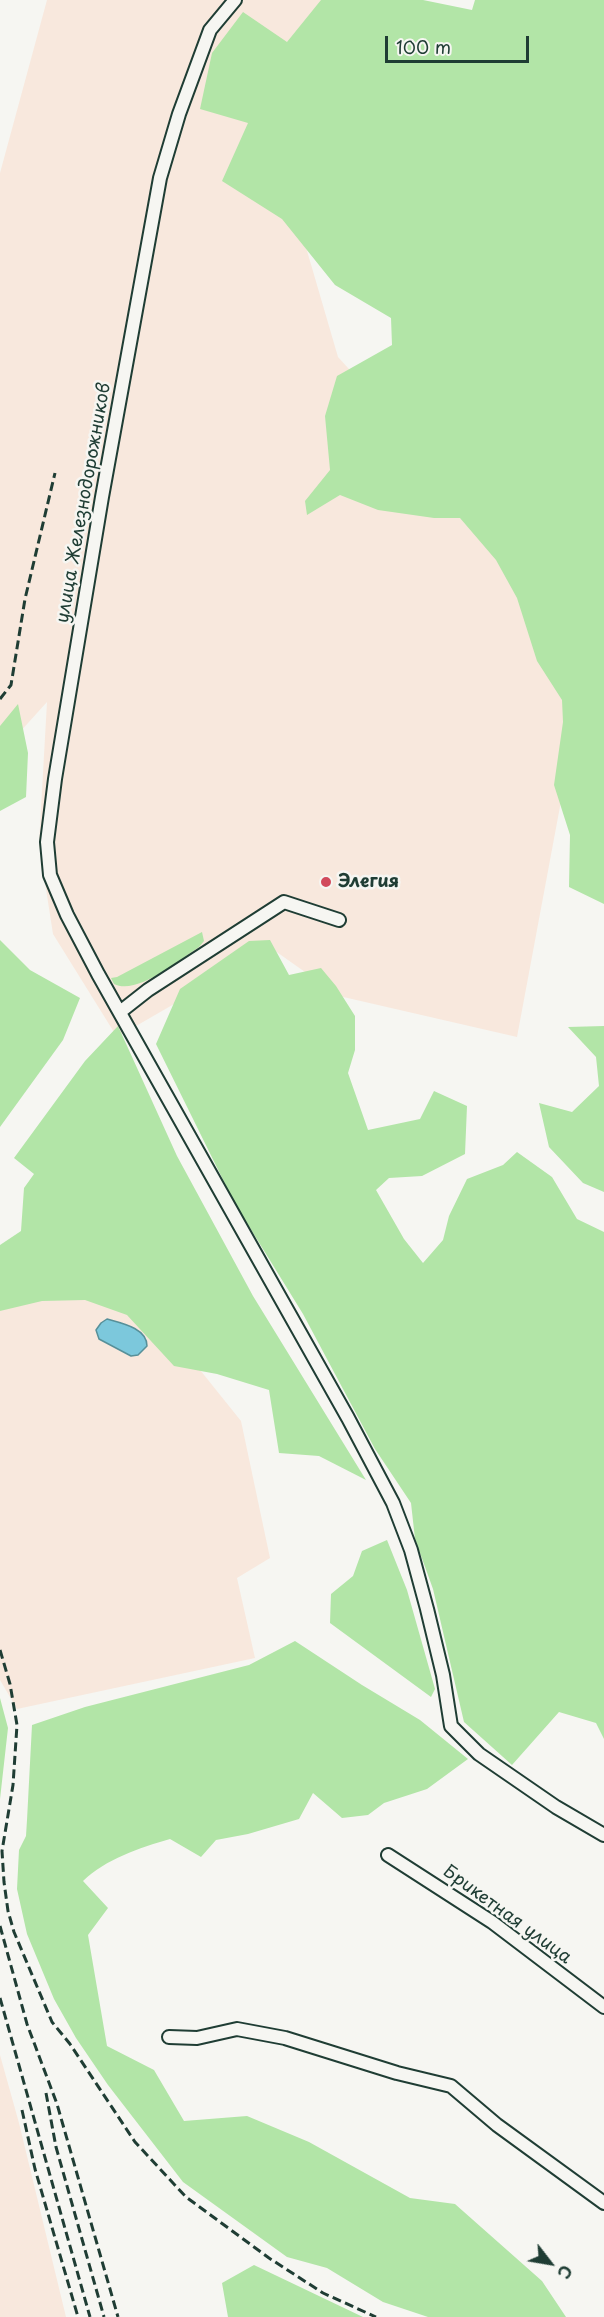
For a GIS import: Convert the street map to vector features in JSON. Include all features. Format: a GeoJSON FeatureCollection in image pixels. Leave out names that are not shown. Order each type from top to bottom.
{"type":"FeatureCollection","features":[{"type":"Feature","properties":{"kind":"street","name":"улица Железнодорожников"},"geometry":{"type":"LineString","coordinates":[[235,0],[210,30],[179,114],[160,178],[102,498],[55,779],[47,842],[50,875],[67,915],[393,1503],[411,1550],[424,1599],[443,1675],[451,1726],[479,1754],[556,1807],[604,1834]]}},
{"type":"Feature","properties":{"kind":"street"},"geometry":{"type":"LineString","coordinates":[[120,1012],[148,990],[284,902],[339,920]]}},
{"type":"Feature","properties":{"kind":"street","name":"Брикетная улица"},"geometry":{"type":"LineString","coordinates":[[388,1855],[492,1922],[604,2007]]}},
{"type":"Feature","properties":{"kind":"street"},"geometry":{"type":"LineString","coordinates":[[169,2037],[197,2038],[237,2029],[285,2038],[397,2073],[451,2086],[496,2125],[604,2203]]}},
{"type":"Feature","properties":{"kind":"shaded area"},"geometry":{"type":"Polygon","coordinates":[[[47,0],[362,0],[284,172],[338,357],[592,635],[517,1037],[339,996],[271,948],[117,1037],[53,934],[39,844],[47,702],[0,754],[0,173],[47,0]]]}},
{"type":"Feature","properties":{"kind":"shaded area"},"geometry":{"type":"Polygon","coordinates":[[[119,1269],[241,1421],[270,1558],[237,1578],[255,1658],[17,1709],[0,1680],[0,1299],[119,1269]]]}},
{"type":"Feature","properties":{"kind":"shaded area"},"geometry":{"type":"Polygon","coordinates":[[[0,2055],[19,2123],[66,2317],[0,2317],[0,2055]]]}},
{"type":"Feature","properties":{"kind":"green space"},"geometry":{"type":"Polygon","coordinates":[[[321,0],[423,0],[472,10],[475,0],[604,0],[604,904],[569,887],[570,835],[554,785],[563,722],[562,700],[537,661],[517,598],[496,560],[460,518],[434,518],[378,510],[340,495],[307,515],[305,501],[330,470],[325,416],[337,376],[392,345],[391,318],[335,285],[282,219],[222,181],[248,123],[200,109],[212,53],[243,12],[287,42],[321,0]]]}},
{"type":"Feature","properties":{"kind":"green space"},"geometry":{"type":"Polygon","coordinates":[[[18,704],[28,753],[26,797],[0,811],[0,726],[18,704]]]}},
{"type":"Feature","properties":{"kind":"green space"},"geometry":{"type":"Polygon","coordinates":[[[202,932],[204,941],[199,947],[158,975],[134,985],[114,984],[111,978],[117,977],[202,932]]]}},
{"type":"Feature","properties":{"kind":"green space"},"geometry":{"type":"Polygon","coordinates":[[[0,940],[30,970],[80,998],[63,1040],[0,1127],[0,940]]]}},
{"type":"Feature","properties":{"kind":"green space"},"geometry":{"type":"Polygon","coordinates":[[[270,940],[289,975],[321,968],[336,986],[355,1016],[355,1050],[348,1073],[368,1130],[420,1119],[434,1091],[467,1106],[465,1154],[422,1176],[389,1178],[376,1190],[404,1239],[423,1263],[443,1240],[449,1216],[467,1179],[503,1165],[517,1152],[552,1177],[577,1219],[604,1232],[604,1739],[596,1723],[559,1712],[512,1765],[464,1722],[433,1589],[415,1539],[411,1503],[375,1449],[303,1314],[234,1202],[156,1044],[180,989],[249,941],[270,940]]]}},
{"type":"Feature","properties":{"kind":"green space"},"geometry":{"type":"Polygon","coordinates":[[[118,1026],[177,1156],[253,1296],[366,1480],[319,1456],[279,1453],[269,1390],[217,1374],[174,1366],[127,1315],[85,1300],[42,1301],[0,1311],[0,1245],[21,1231],[24,1188],[34,1174],[14,1158],[85,1061],[118,1026]]]}},
{"type":"Feature","properties":{"kind":"green space"},"geometry":{"type":"Polygon","coordinates":[[[604,1026],[604,1192],[583,1183],[549,1147],[539,1103],[572,1112],[599,1086],[596,1057],[568,1027],[604,1026]]]}},
{"type":"Feature","properties":{"kind":"green space"},"geometry":{"type":"Polygon","coordinates":[[[387,1540],[407,1590],[435,1689],[431,1697],[330,1623],[331,1594],[353,1576],[362,1551],[387,1540]]]}},
{"type":"Feature","properties":{"kind":"green space"},"geometry":{"type":"Polygon","coordinates":[[[295,1641],[420,1720],[468,1759],[427,1789],[384,1803],[368,1815],[342,1818],[313,1793],[299,1819],[248,1834],[216,1840],[201,1857],[170,1839],[124,1855],[92,1873],[83,1881],[108,1908],[88,1935],[107,2046],[154,2070],[184,2121],[247,2116],[309,2142],[410,2198],[455,2204],[542,2281],[566,2317],[428,2317],[383,2302],[327,2268],[287,2257],[183,2182],[108,2085],[76,2038],[54,1999],[27,1934],[17,1889],[19,1850],[26,1836],[32,1725],[85,1707],[249,1665],[295,1641]]]}},
{"type":"Feature","properties":{"kind":"green space"},"geometry":{"type":"Polygon","coordinates":[[[0,1698],[8,1728],[0,1799],[0,1698]]]}},
{"type":"Feature","properties":{"kind":"green space"},"geometry":{"type":"Polygon","coordinates":[[[254,2265],[363,2317],[228,2317],[222,2283],[254,2265]]]}},
{"type":"Feature","properties":{"kind":"water"},"geometry":{"type":"Polygon","coordinates":[[[107,1319],[138,1331],[146,1340],[147,1346],[138,1355],[131,1356],[99,1339],[96,1330],[107,1319]]]}},
{"type":"Feature","properties":{"kind":"railway"},"geometry":{"type":"LineString","coordinates":[[0,699],[11,685],[25,599],[55,473]]}},
{"type":"Feature","properties":{"kind":"railway"},"geometry":{"type":"LineString","coordinates":[[0,1650],[10,1684],[17,1725],[13,1785],[2,1851],[8,1911],[14,1932],[52,2022],[70,2044],[135,2142],[186,2197],[269,2258],[323,2293],[376,2317]]}},
{"type":"Feature","properties":{"kind":"railway"},"geometry":{"type":"LineString","coordinates":[[0,1926],[27,2024],[57,2104],[118,2317]]}},
{"type":"Feature","properties":{"kind":"railway"},"geometry":{"type":"LineString","coordinates":[[0,1998],[90,2317]]}},
{"type":"Feature","properties":{"kind":"railway"},"geometry":{"type":"LineString","coordinates":[[46,2093],[56,2147],[104,2317]]}},
{"type":"Feature","properties":{"kind":"railway"},"geometry":{"type":"LineString","coordinates":[[22,2110],[35,2169],[78,2317]]}},
{"type":"Feature","properties":{"kind":"place","name":"Элегия"},"geometry":{"type":"Point","coordinates":[326,882]}}]}
